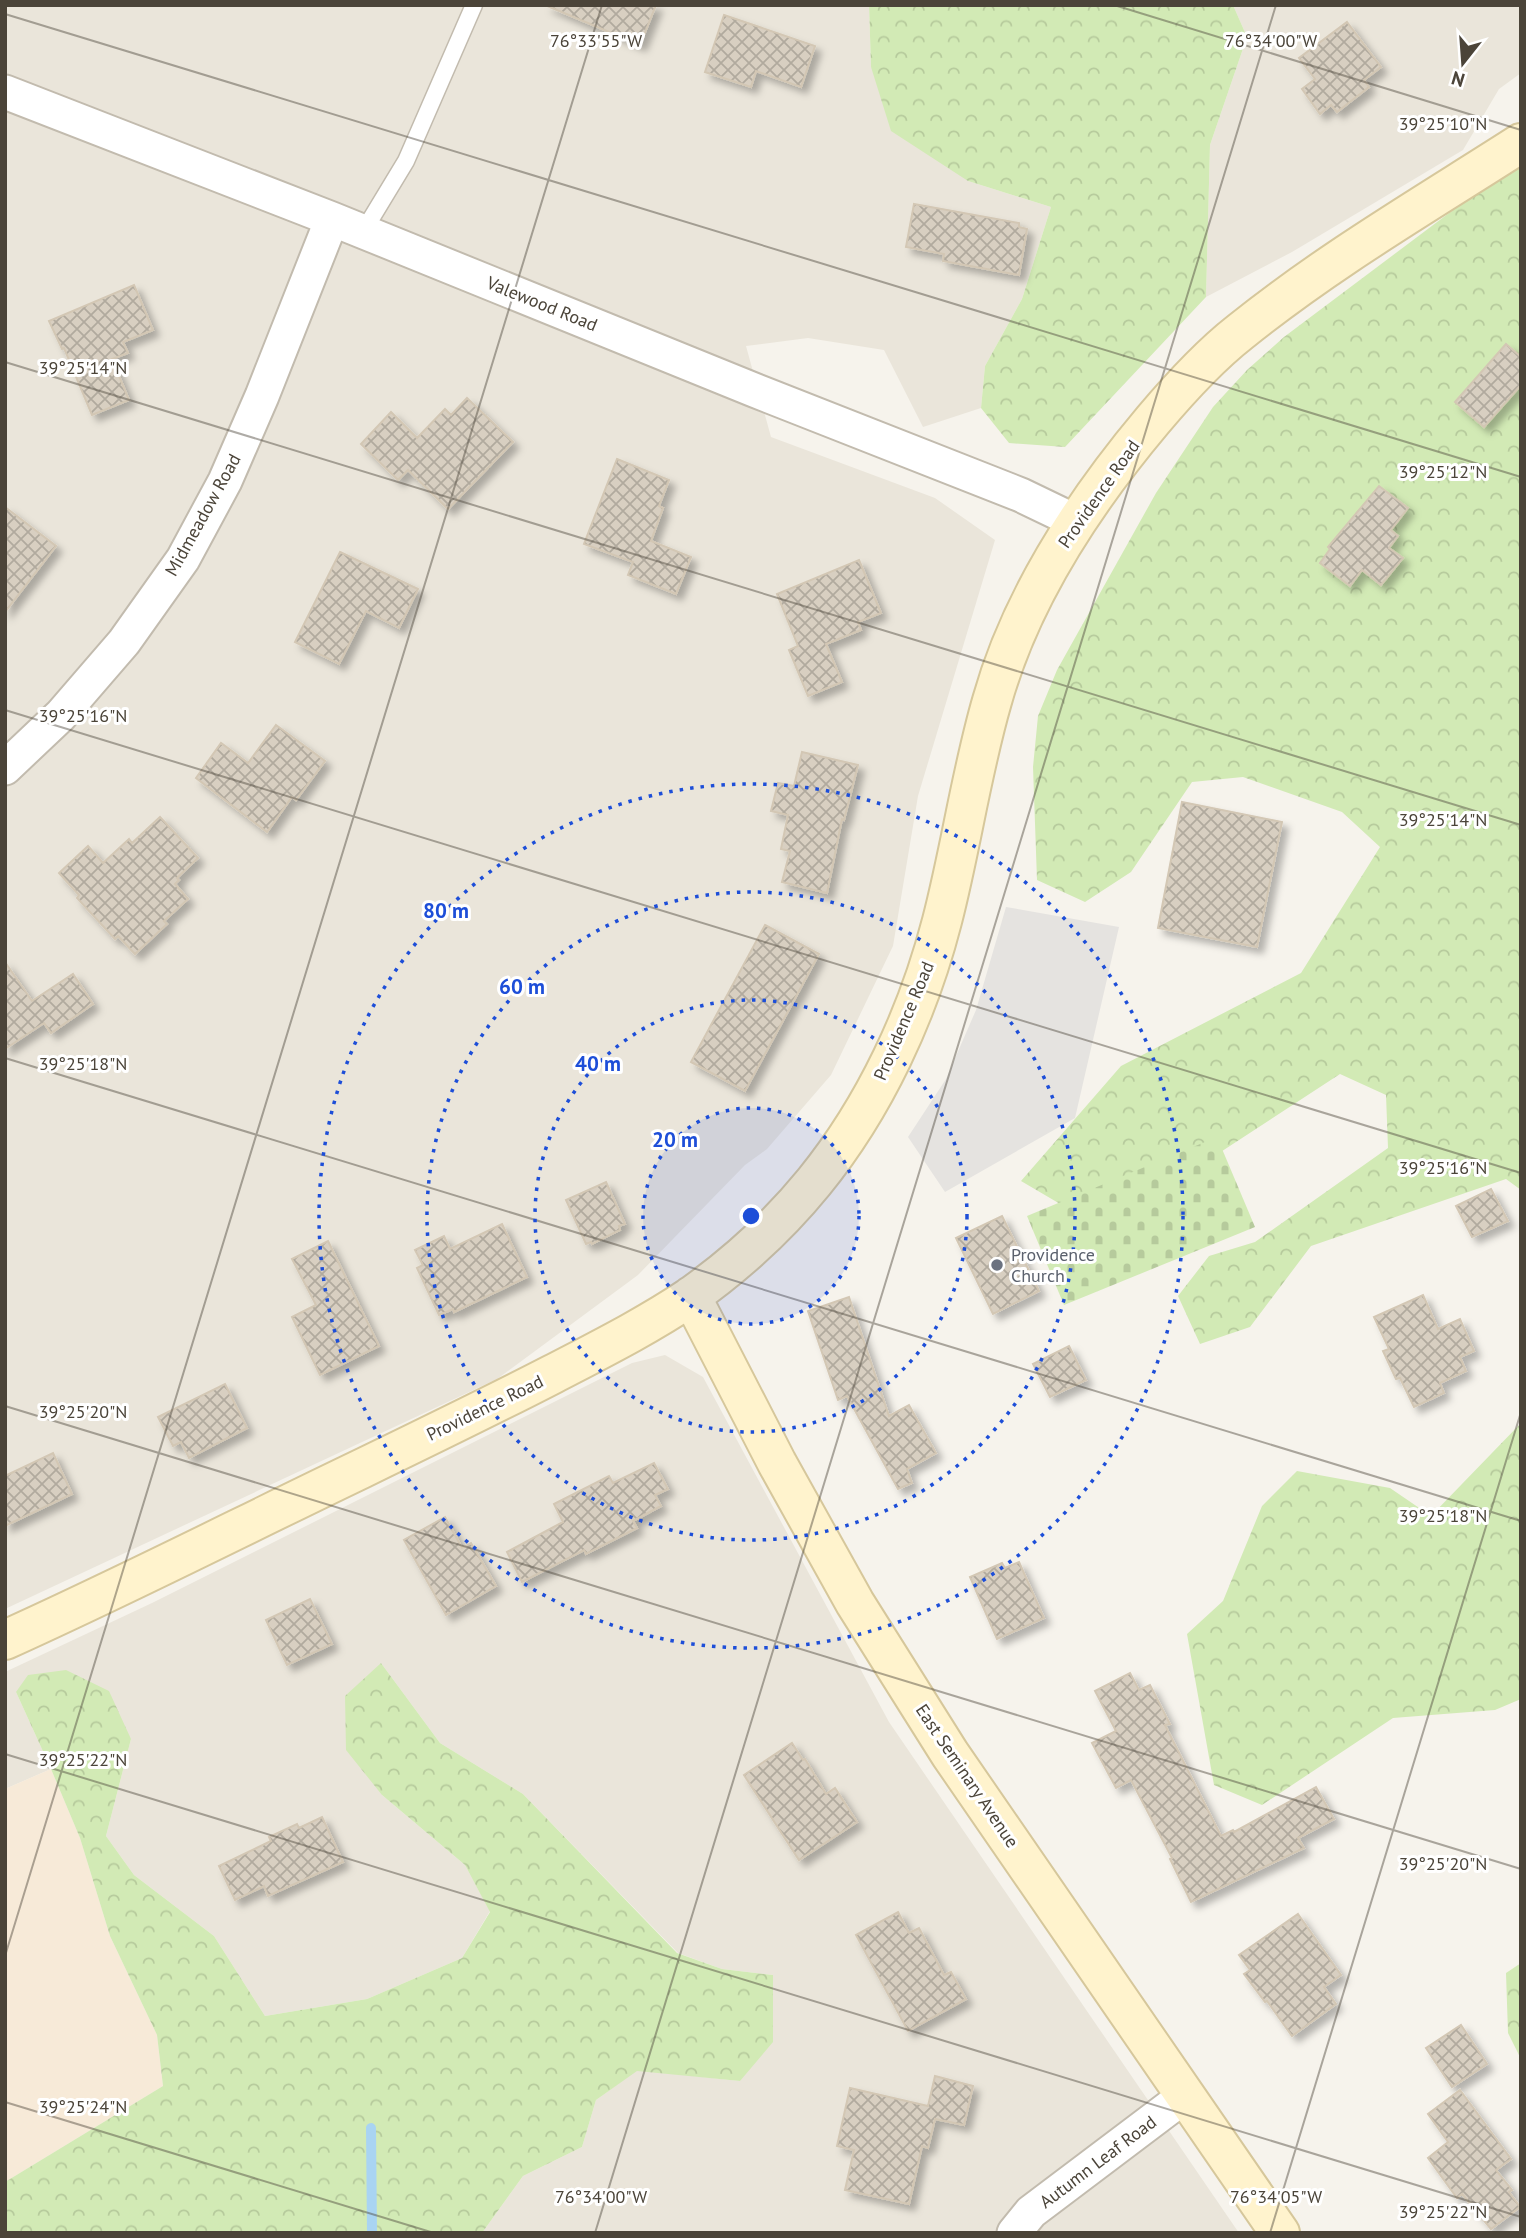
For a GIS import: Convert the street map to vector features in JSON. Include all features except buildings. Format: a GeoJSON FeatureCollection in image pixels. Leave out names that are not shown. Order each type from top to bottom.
{"type":"FeatureCollection","features":[{"type":"Feature","properties":{"kind":"street","name":"Valewood Road"},"geometry":{"type":"LineString","coordinates":[[5,92],[332,219],[1021,495],[1077,522]]}},
{"type":"Feature","properties":{"kind":"street","name":"Providence Road"},"geometry":{"type":"LineString","coordinates":[[5,1640],[508,1398],[643,1326],[691,1296],[770,1229],[812,1184],[847,1138],[874,1093],[914,1006],[931,961],[943,917],[980,746],[1000,674],[1032,600],[1077,522],[1167,403],[1204,363],[1238,333],[1353,250],[1521,143]]}},
{"type":"Feature","properties":{"kind":"street","name":"Midmeadow Road"},"geometry":{"type":"LineString","coordinates":[[5,768],[61,715],[124,642],[183,559],[230,469],[262,396],[332,219]]}},
{"type":"Feature","properties":{"kind":"street","name":"East Seminary Avenue"},"geometry":{"type":"LineString","coordinates":[[691,1296],[855,1604],[950,1754],[1280,2233]]}},
{"type":"Feature","properties":{"kind":"street","name":"Autumn Leaf Road"},"geometry":{"type":"LineString","coordinates":[[1014,2233],[1031,2212],[1186,2095]]}},
{"type":"Feature","properties":{"kind":"lane"},"geometry":{"type":"LineString","coordinates":[[363,232],[406,161],[474,5]]}},
{"type":"Feature","properties":{"kind":"shaded area"},"geometry":{"type":"Polygon","coordinates":[[[5,5],[869,5],[871,67],[968,181],[1051,207],[1022,299],[985,366],[981,408],[923,427],[884,350],[808,338],[746,346],[771,437],[935,498],[995,540],[918,796],[893,946],[831,1075],[767,1149],[745,1165],[638,1275],[497,1379],[5,1609],[5,5]]]}},
{"type":"Feature","properties":{"kind":"shaded area"},"geometry":{"type":"Polygon","coordinates":[[[1233,5],[1521,5],[1521,73],[1499,89],[1463,150],[1292,252],[1206,297],[1210,145],[1247,37],[1233,5]]]}},
{"type":"Feature","properties":{"kind":"shaded area"},"geometry":{"type":"Polygon","coordinates":[[[1006,907],[1119,927],[1075,1118],[945,1192],[908,1137],[946,1079],[976,1010],[1006,907]]]}},
{"type":"Feature","properties":{"kind":"shaded area"},"geometry":{"type":"Polygon","coordinates":[[[665,1355],[703,1377],[889,1722],[1239,2233],[482,2233],[523,2176],[582,2147],[596,2100],[637,2070],[740,2081],[772,1987],[773,1975],[722,1969],[678,1953],[523,1794],[440,1743],[381,1663],[382,1795],[465,1865],[490,1911],[462,1958],[367,1999],[265,2016],[214,1936],[134,1875],[106,1836],[131,1739],[16,1692],[51,1769],[5,1789],[5,1672],[152,1603],[632,1363],[665,1355]]]}},
{"type":"Feature","properties":{"kind":"shaded area"},"geometry":{"type":"Polygon","coordinates":[[[51,1769],[80,1838],[110,1936],[157,2035],[163,2086],[5,2182],[5,1789],[51,1769]]]}},
{"type":"Feature","properties":{"kind":"green space"},"geometry":{"type":"Polygon","coordinates":[[[869,5],[1233,5],[1247,37],[1210,145],[1206,297],[1065,447],[1009,443],[981,408],[985,366],[1022,299],[1051,207],[968,181],[891,131],[871,67],[869,5]]]}},
{"type":"Feature","properties":{"kind":"green space"},"geometry":{"type":"Polygon","coordinates":[[[1521,159],[1521,1190],[1506,1179],[1311,1246],[1250,1327],[1200,1344],[1178,1296],[1209,1256],[1255,1242],[1388,1148],[1386,1095],[1340,1074],[1213,1157],[1067,1208],[1021,1181],[1121,1066],[1301,973],[1380,847],[1342,812],[1243,777],[1192,782],[1131,872],[1085,902],[1037,880],[1033,767],[1038,716],[1057,670],[1156,493],[1213,407],[1247,370],[1284,337],[1521,159]]]}},
{"type":"Feature","properties":{"kind":"green space"},"geometry":{"type":"Polygon","coordinates":[[[1217,1137],[1255,1227],[1064,1305],[1027,1216],[1217,1137]]]}},
{"type":"Feature","properties":{"kind":"green space"},"geometry":{"type":"Polygon","coordinates":[[[1521,1423],[1521,1699],[1495,1710],[1393,1718],[1262,1805],[1214,1785],[1187,1634],[1223,1601],[1262,1506],[1297,1471],[1390,1488],[1431,1516],[1521,1423]]]}},
{"type":"Feature","properties":{"kind":"green space"},"geometry":{"type":"Polygon","coordinates":[[[381,1663],[440,1743],[523,1794],[677,1953],[722,1969],[773,1975],[773,2042],[740,2081],[637,2071],[596,2100],[582,2147],[523,2176],[482,2233],[5,2233],[5,2182],[163,2086],[157,2035],[110,1936],[80,1838],[16,1692],[28,1675],[66,1670],[109,1691],[131,1739],[106,1836],[134,1875],[214,1936],[265,2016],[367,1999],[462,1958],[490,1912],[465,1865],[382,1795],[346,1750],[345,1696],[381,1663]]]}},
{"type":"Feature","properties":{"kind":"green space"},"geometry":{"type":"Polygon","coordinates":[[[1521,1963],[1521,2059],[1508,2033],[1506,1973],[1521,1963]]]}},
{"type":"Feature","properties":{"kind":"waterway"},"geometry":{"type":"LineString","coordinates":[[371,2128],[372,2233]]}},
{"type":"Feature","properties":{"kind":"place","name":"Providence Church"},"geometry":{"type":"Point","coordinates":[997,1265]}}]}
